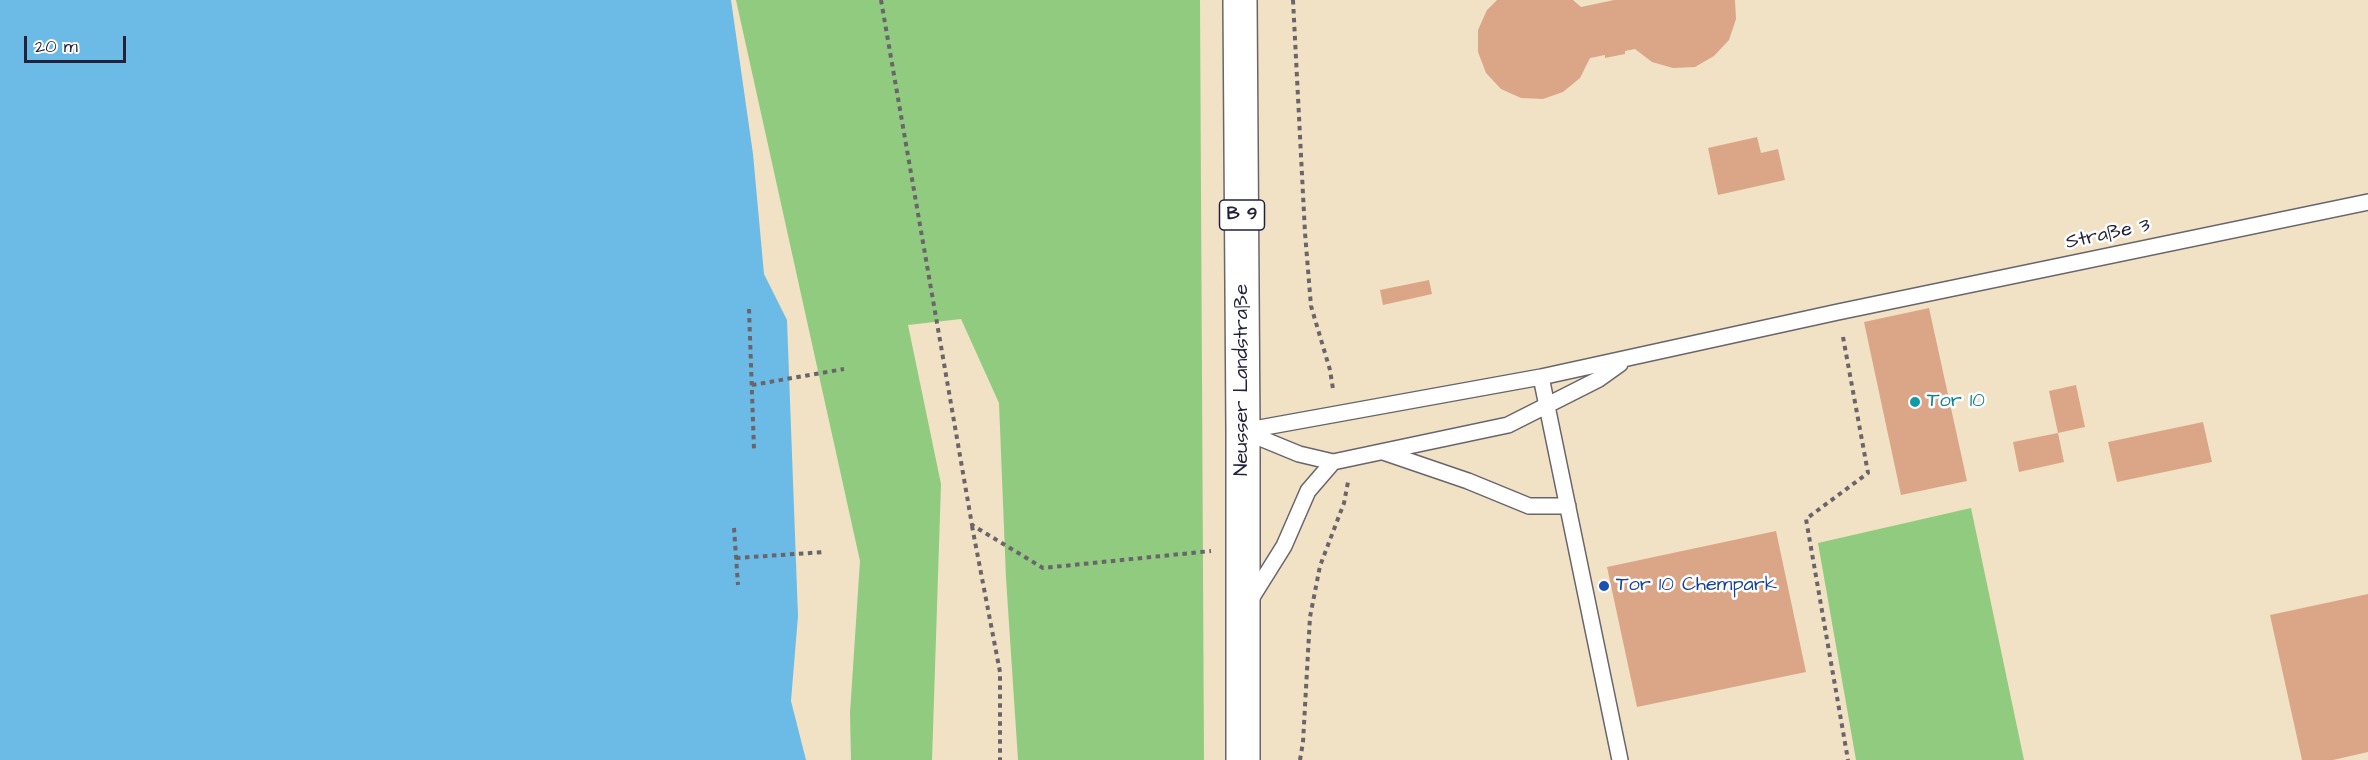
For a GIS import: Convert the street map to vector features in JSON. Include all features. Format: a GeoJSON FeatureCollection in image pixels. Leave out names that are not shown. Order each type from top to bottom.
{"type":"FeatureCollection","features":[{"type":"Feature","properties":{"kind":"main road","name":"Neusser Landstraße"},"geometry":{"type":"LineString","coordinates":[[1240,0],[1243,760]]}},
{"type":"Feature","properties":{"kind":"lane","name":"Straße 3"},"geometry":{"type":"LineString","coordinates":[[1243,431],[1541,377],[1838,312],[2368,202]]}},
{"type":"Feature","properties":{"kind":"lane"},"geometry":{"type":"LineString","coordinates":[[1243,431],[1299,454],[1339,461],[1508,425],[1599,379],[1626,359]]}},
{"type":"Feature","properties":{"kind":"lane"},"geometry":{"type":"LineString","coordinates":[[1541,377],[1620,760]]}},
{"type":"Feature","properties":{"kind":"lane"},"geometry":{"type":"LineString","coordinates":[[1383,452],[1468,481],[1529,507],[1568,506]]}},
{"type":"Feature","properties":{"kind":"lane"},"geometry":{"type":"LineString","coordinates":[[1243,611],[1284,546],[1308,491],[1339,461]]}},
{"type":"Feature","properties":{"kind":"path"},"geometry":{"type":"LineString","coordinates":[[881,0],[972,525],[1000,672],[1000,760]]}},
{"type":"Feature","properties":{"kind":"path"},"geometry":{"type":"LineString","coordinates":[[1293,0],[1311,306],[1330,370],[1337,414]]}},
{"type":"Feature","properties":{"kind":"path"},"geometry":{"type":"LineString","coordinates":[[749,309],[754,449]]}},
{"type":"Feature","properties":{"kind":"path"},"geometry":{"type":"LineString","coordinates":[[1838,312],[1868,473],[1806,519],[1848,760]]}},
{"type":"Feature","properties":{"kind":"path"},"geometry":{"type":"LineString","coordinates":[[752,385],[843,369]]}},
{"type":"Feature","properties":{"kind":"path"},"geometry":{"type":"LineString","coordinates":[[1300,760],[1310,617],[1320,566],[1347,494],[1348,484],[1339,461]]}},
{"type":"Feature","properties":{"kind":"path"},"geometry":{"type":"LineString","coordinates":[[972,525],[1043,568],[1242,549]]}},
{"type":"Feature","properties":{"kind":"path"},"geometry":{"type":"LineString","coordinates":[[734,528],[738,585]]}},
{"type":"Feature","properties":{"kind":"path"},"geometry":{"type":"LineString","coordinates":[[736,558],[825,552]]}},
{"type":"Feature","properties":{"kind":"green space"},"geometry":{"type":"Polygon","coordinates":[[[736,0],[1200,0],[1204,760],[1018,760],[1006,578],[999,403],[961,319],[908,325],[941,484],[932,760],[851,760],[850,713],[860,561],[736,0]]]}},
{"type":"Feature","properties":{"kind":"green space"},"geometry":{"type":"Polygon","coordinates":[[[1971,508],[2024,760],[1856,760],[1818,543],[1971,508]]]}},
{"type":"Feature","properties":{"kind":"water"},"geometry":{"type":"Polygon","coordinates":[[[0,0],[731,0],[753,154],[764,274],[787,320],[798,616],[791,701],[806,760],[0,760],[0,0]]]}},
{"type":"Feature","properties":{"kind":"building"},"geometry":{"type":"Polygon","coordinates":[[[1497,0],[1573,0],[1581,7],[1614,0],[1735,0],[1736,19],[1729,40],[1714,56],[1695,67],[1673,68],[1652,62],[1635,49],[1625,51],[1625,54],[1605,58],[1605,55],[1590,58],[1580,78],[1563,92],[1543,99],[1521,98],[1501,89],[1486,73],[1478,52],[1478,30],[1487,10],[1497,0]]]}},
{"type":"Feature","properties":{"kind":"building"},"geometry":{"type":"Polygon","coordinates":[[[1757,137],[1761,153],[1778,149],[1785,180],[1718,195],[1708,148],[1757,137]]]}},
{"type":"Feature","properties":{"kind":"building"},"geometry":{"type":"Polygon","coordinates":[[[1429,280],[1432,294],[1383,305],[1380,290],[1429,280]]]}},
{"type":"Feature","properties":{"kind":"building","name":"Tor 10"},"geometry":{"type":"Polygon","coordinates":[[[1929,308],[1967,481],[1901,495],[1864,322],[1929,308]]]}},
{"type":"Feature","properties":{"kind":"building"},"geometry":{"type":"Polygon","coordinates":[[[2076,385],[2085,427],[2058,433],[2049,391],[2076,385]]]}},
{"type":"Feature","properties":{"kind":"building"},"geometry":{"type":"Polygon","coordinates":[[[2203,422],[2212,462],[2117,482],[2108,442],[2203,422]]]}},
{"type":"Feature","properties":{"kind":"building"},"geometry":{"type":"Polygon","coordinates":[[[2058,433],[2064,462],[2019,472],[2013,442],[2058,433]]]}},
{"type":"Feature","properties":{"kind":"building"},"geometry":{"type":"Polygon","coordinates":[[[1776,531],[1806,672],[1637,707],[1607,567],[1776,531]]]}},
{"type":"Feature","properties":{"kind":"building"},"geometry":{"type":"Polygon","coordinates":[[[2368,594],[2368,752],[2333,760],[2302,760],[2270,615],[2368,594]]]}},
{"type":"Feature","properties":{"kind":"place","name":"Tor 10"},"geometry":{"type":"Point","coordinates":[1915,402]}},
{"type":"Feature","properties":{"kind":"place","name":"Tor 10 Chempark"},"geometry":{"type":"Point","coordinates":[1604,586]}}]}
